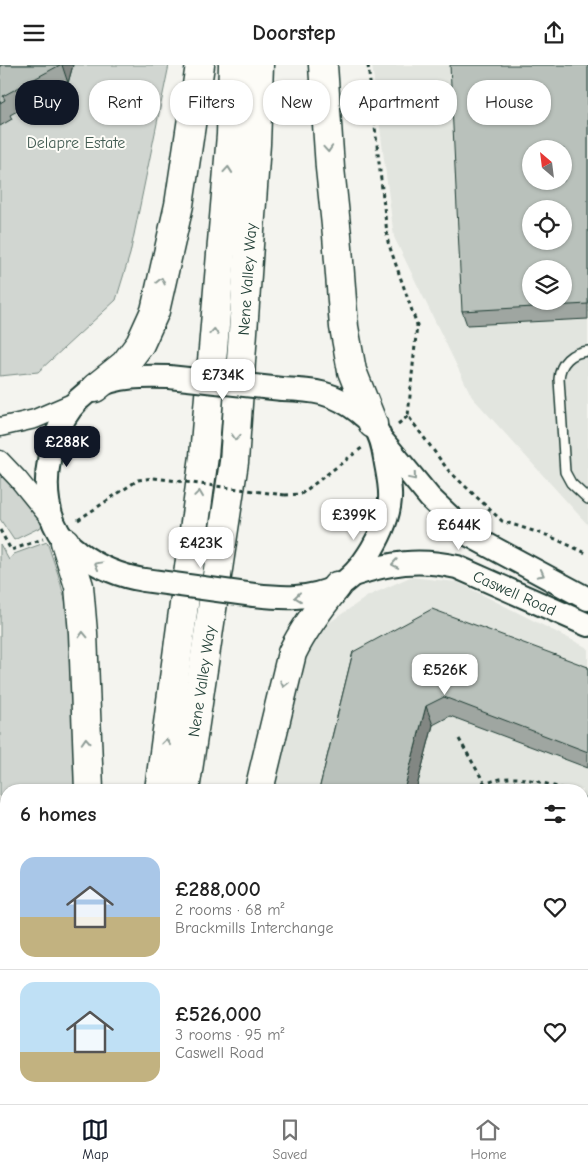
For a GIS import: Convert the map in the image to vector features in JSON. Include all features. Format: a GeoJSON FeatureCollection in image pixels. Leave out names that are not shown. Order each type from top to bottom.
{"type":"FeatureCollection","features":[{"type":"Feature","properties":{"kind":"highway"},"geometry":{"type":"LineString","coordinates":[[87,394],[125,364],[140,344],[155,311],[179,205],[200,65]]}},
{"type":"Feature","properties":{"kind":"highway","name":"Nene Valley Way"},"geometry":{"type":"LineString","coordinates":[[160,784],[204,456],[231,135],[233,65]]}},
{"type":"Feature","properties":{"kind":"highway","name":"Nene Valley Way"},"geometry":{"type":"LineString","coordinates":[[186,784],[234,462],[256,144],[259,65]]}},
{"type":"Feature","properties":{"kind":"highway"},"geometry":{"type":"LineString","coordinates":[[256,144],[270,65]]}},
{"type":"Feature","properties":{"kind":"highway"},"geometry":{"type":"LineString","coordinates":[[323,65],[344,327],[352,371],[379,434]]}},
{"type":"Feature","properties":{"kind":"highway"},"geometry":{"type":"LineString","coordinates":[[59,530],[79,586],[83,633],[88,784]]}},
{"type":"Feature","properties":{"kind":"highway"},"geometry":{"type":"LineString","coordinates":[[260,784],[292,653],[319,608],[345,581]]}},
{"type":"Feature","properties":{"kind":"street","name":"Caswell Road"},"geometry":{"type":"LineString","coordinates":[[87,394],[120,379],[144,376],[282,389],[304,389],[339,398],[379,434],[430,498],[469,535],[588,599]]}},
{"type":"Feature","properties":{"kind":"street"},"geometry":{"type":"LineString","coordinates":[[0,427],[35,419],[87,394]]}},
{"type":"Feature","properties":{"kind":"street"},"geometry":{"type":"LineString","coordinates":[[59,530],[48,496],[47,474],[50,449],[60,426],[87,394]]}},
{"type":"Feature","properties":{"kind":"street"},"geometry":{"type":"LineString","coordinates":[[345,581],[380,536],[390,499],[388,477],[379,434]]}},
{"type":"Feature","properties":{"kind":"street"},"geometry":{"type":"LineString","coordinates":[[0,460],[18,479],[59,530]]}},
{"type":"Feature","properties":{"kind":"street","name":"Caswell Road"},"geometry":{"type":"LineString","coordinates":[[59,530],[90,561],[106,570],[129,577],[287,598],[323,593],[378,567],[400,563],[437,562],[457,567],[588,625]]}},
{"type":"Feature","properties":{"kind":"lane"},"geometry":{"type":"LineString","coordinates":[[588,351],[576,353],[568,358],[561,368],[559,379],[565,472],[571,483],[588,499]]}},
{"type":"Feature","properties":{"kind":"path"},"geometry":{"type":"LineString","coordinates":[[368,65],[388,242],[417,325],[408,416],[448,470],[502,521],[549,536],[588,555]]}},
{"type":"Feature","properties":{"kind":"path"},"geometry":{"type":"LineString","coordinates":[[0,530],[11,550],[59,530],[138,480],[154,478],[285,495],[301,494],[379,434],[408,416]]}},
{"type":"Feature","properties":{"kind":"path"},"geometry":{"type":"LineString","coordinates":[[459,739],[484,784]]}},
{"type":"Feature","properties":{"kind":"path"},"geometry":{"type":"LineString","coordinates":[[487,784],[499,778],[526,778],[546,784]]}},
{"type":"Feature","properties":{"kind":"shaded area"},"geometry":{"type":"Polygon","coordinates":[[[372,65],[588,65],[588,525],[472,397],[394,237],[380,125],[457,125],[457,80],[374,80],[372,65]]]}},
{"type":"Feature","properties":{"kind":"shaded area"},"geometry":{"type":"Polygon","coordinates":[[[410,577],[457,582],[588,648],[588,784],[273,784],[289,695],[320,629],[368,596],[410,577]]]}},
{"type":"Feature","properties":{"kind":"green space","name":"Delapre Estate"},"geometry":{"type":"Polygon","coordinates":[[[0,65],[169,65],[160,109],[160,80],[89,80],[89,125],[157,125],[130,254],[116,300],[38,372],[0,376],[0,65]]]}},
{"type":"Feature","properties":{"kind":"green space"},"geometry":{"type":"Polygon","coordinates":[[[0,472],[22,496],[43,526],[14,540],[0,519],[0,472]]]}},
{"type":"Feature","properties":{"kind":"green space"},"geometry":{"type":"Polygon","coordinates":[[[47,542],[69,614],[75,784],[0,784],[0,544],[9,560],[14,554],[47,542]]]}},
{"type":"Feature","properties":{"kind":"building"},"geometry":{"type":"Polygon","coordinates":[[[0,65],[60,65],[32,80],[15,80],[15,89],[3,96],[5,100],[0,103],[0,65]]]}},
{"type":"Feature","properties":{"kind":"building"},"geometry":{"type":"Polygon","coordinates":[[[450,65],[588,65],[588,304],[572,305],[572,260],[522,260],[522,308],[462,311],[453,125],[457,125],[457,80],[451,80],[450,65]]]}},
{"type":"Feature","properties":{"kind":"building"},"geometry":{"type":"Polygon","coordinates":[[[432,609],[588,667],[588,752],[444,697],[426,706],[406,784],[320,784],[353,652],[432,609]]]}}]}
